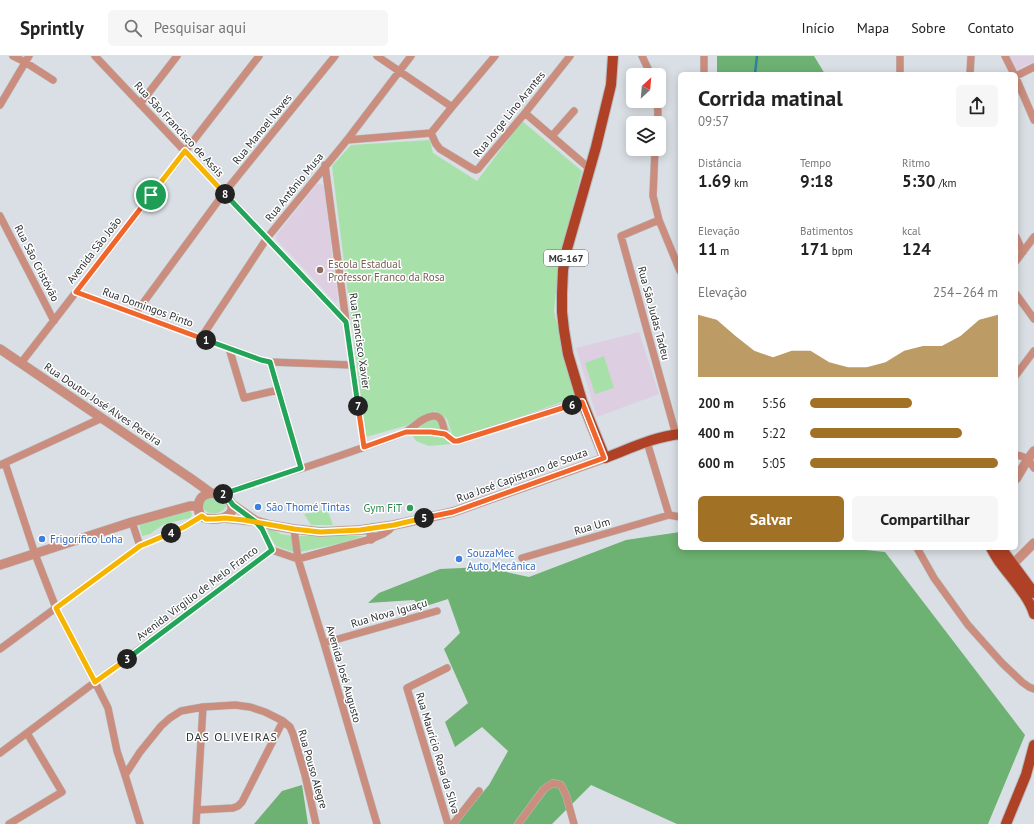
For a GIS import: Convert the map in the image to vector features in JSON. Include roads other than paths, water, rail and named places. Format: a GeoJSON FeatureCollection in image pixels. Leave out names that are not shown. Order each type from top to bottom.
{"type":"FeatureCollection","features":[{"type":"Feature","properties":{"kind":"main road","name":"MG-167"},"geometry":{"type":"LineString","coordinates":[[604,458],[582,402],[568,354],[562,312],[562,293],[563,270],[567,248],[590,169],[611,85],[612,56]]}},
{"type":"Feature","properties":{"kind":"main road","name":"Rua José Capistrano de Souza"},"geometry":{"type":"LineString","coordinates":[[604,458],[661,437],[678,434]]}},
{"type":"Feature","properties":{"kind":"main road"},"geometry":{"type":"LineString","coordinates":[[992,550],[1032,607],[1034,614]]}},
{"type":"Feature","properties":{"kind":"main road"},"geometry":{"type":"LineString","coordinates":[[1002,550],[1034,593]]}},
{"type":"Feature","properties":{"kind":"main road"},"geometry":{"type":"LineString","coordinates":[[1000,563],[1010,565],[1013,564]]}},
{"type":"Feature","properties":{"kind":"main road"},"geometry":{"type":"LineString","coordinates":[[1006,824],[1026,775],[1034,745]]}},
{"type":"Feature","properties":{"kind":"street"},"geometry":{"type":"LineString","coordinates":[[13,56],[27,59],[53,80]]}},
{"type":"Feature","properties":{"kind":"street"},"geometry":{"type":"LineString","coordinates":[[140,104],[177,56]]}},
{"type":"Feature","properties":{"kind":"street","name":"Avenida São João"},"geometry":{"type":"LineString","coordinates":[[21,363],[259,56]]}},
{"type":"Feature","properties":{"kind":"street","name":"Rua Manoel Naves"},"geometry":{"type":"LineString","coordinates":[[135,314],[224,193],[335,56]]}},
{"type":"Feature","properties":{"kind":"street"},"geometry":{"type":"LineString","coordinates":[[377,56],[452,108]]}},
{"type":"Feature","properties":{"kind":"street","name":"Rua Antônio Musa"},"geometry":{"type":"LineString","coordinates":[[201,338],[267,238],[325,165],[347,140],[398,71],[411,56]]}},
{"type":"Feature","properties":{"kind":"street"},"geometry":{"type":"LineString","coordinates":[[347,140],[431,133],[495,56]]}},
{"type":"Feature","properties":{"kind":"street","name":"Rua Jorge Lino Arantes"},"geometry":{"type":"LineString","coordinates":[[431,133],[440,149],[476,170],[525,113],[570,56]]}},
{"type":"Feature","properties":{"kind":"street"},"geometry":{"type":"LineString","coordinates":[[642,56],[648,68]]}},
{"type":"Feature","properties":{"kind":"street"},"geometry":{"type":"LineString","coordinates":[[704,56],[704,72]]}},
{"type":"Feature","properties":{"kind":"street"},"geometry":{"type":"LineString","coordinates":[[900,56],[900,72]]}},
{"type":"Feature","properties":{"kind":"street"},"geometry":{"type":"LineString","coordinates":[[970,72],[971,56]]}},
{"type":"Feature","properties":{"kind":"street"},"geometry":{"type":"LineString","coordinates":[[1005,56],[1013,72]]}},
{"type":"Feature","properties":{"kind":"street","name":"Rua São Francisco de Assis"},"geometry":{"type":"LineString","coordinates":[[98,57],[140,104],[346,322]]}},
{"type":"Feature","properties":{"kind":"street"},"geometry":{"type":"LineString","coordinates":[[0,105],[27,59]]}},
{"type":"Feature","properties":{"kind":"street"},"geometry":{"type":"LineString","coordinates":[[1018,74],[1034,66]]}},
{"type":"Feature","properties":{"kind":"street"},"geometry":{"type":"LineString","coordinates":[[1018,83],[1034,120]]}},
{"type":"Feature","properties":{"kind":"street"},"geometry":{"type":"LineString","coordinates":[[552,136],[574,112]]}},
{"type":"Feature","properties":{"kind":"street"},"geometry":{"type":"LineString","coordinates":[[525,113],[590,169]]}},
{"type":"Feature","properties":{"kind":"street"},"geometry":{"type":"LineString","coordinates":[[655,156],[653,196],[659,220],[678,266]]}},
{"type":"Feature","properties":{"kind":"street","name":"Rua Francisco Xavier"},"geometry":{"type":"LineString","coordinates":[[325,165],[364,447]]}},
{"type":"Feature","properties":{"kind":"street","name":"Rua São Cristóvão"},"geometry":{"type":"LineString","coordinates":[[0,216],[54,321]]}},
{"type":"Feature","properties":{"kind":"street","name":"Rua São Judas Tadeu"},"geometry":{"type":"LineString","coordinates":[[659,220],[621,236],[678,434]]}},
{"type":"Feature","properties":{"kind":"street"},"geometry":{"type":"LineString","coordinates":[[1018,258],[1034,237]]}},
{"type":"Feature","properties":{"kind":"street"},"geometry":{"type":"LineString","coordinates":[[1018,241],[1023,252]]}},
{"type":"Feature","properties":{"kind":"street","name":"Rua Domingos Pinto"},"geometry":{"type":"LineString","coordinates":[[76,292],[261,360],[270,362],[352,365]]}},
{"type":"Feature","properties":{"kind":"street"},"geometry":{"type":"LineString","coordinates":[[1018,297],[1034,319]]}},
{"type":"Feature","properties":{"kind":"street"},"geometry":{"type":"LineString","coordinates":[[229,348],[244,398],[278,390]]}},
{"type":"Feature","properties":{"kind":"street"},"geometry":{"type":"LineString","coordinates":[[1018,372],[1034,350]]}},
{"type":"Feature","properties":{"kind":"street","name":"Rua Doutor José Alves Pereira"},"geometry":{"type":"LineString","coordinates":[[1,351],[21,363],[211,493]]}},
{"type":"Feature","properties":{"kind":"street"},"geometry":{"type":"LineString","coordinates":[[270,362],[301,468]]}},
{"type":"Feature","properties":{"kind":"street"},"geometry":{"type":"LineString","coordinates":[[1018,364],[1024,364]]}},
{"type":"Feature","properties":{"kind":"street"},"geometry":{"type":"LineString","coordinates":[[406,432],[431,432],[445,434],[454,441],[458,441],[582,402]]}},
{"type":"Feature","properties":{"kind":"street"},"geometry":{"type":"LineString","coordinates":[[221,495],[406,432],[424,419],[432,416],[437,416],[440,418],[445,434]]}},
{"type":"Feature","properties":{"kind":"street"},"geometry":{"type":"LineString","coordinates":[[102,418],[2,464],[56,608],[108,708],[117,751],[140,824]]}},
{"type":"Feature","properties":{"kind":"street"},"geometry":{"type":"LineString","coordinates":[[647,442],[669,515],[678,517]]}},
{"type":"Feature","properties":{"kind":"street"},"geometry":{"type":"LineString","coordinates":[[1018,476],[1034,451]]}},
{"type":"Feature","properties":{"kind":"street"},"geometry":{"type":"LineString","coordinates":[[1018,456],[1023,456],[1028,459],[1034,468]]}},
{"type":"Feature","properties":{"kind":"street","name":"Rua José Capistrano de Souza"},"geometry":{"type":"LineString","coordinates":[[256,522],[320,532],[360,530],[394,525],[453,512],[604,458]]}},
{"type":"Feature","properties":{"kind":"street"},"geometry":{"type":"LineString","coordinates":[[193,480],[199,503],[199,512],[206,519],[225,518],[256,522]]}},
{"type":"Feature","properties":{"kind":"street"},"geometry":{"type":"LineString","coordinates":[[0,565],[132,522],[199,503],[203,496],[211,493],[228,498],[233,505],[232,511],[225,518]]}},
{"type":"Feature","properties":{"kind":"street","name":"Rua José Capistrano de Souza"},"geometry":{"type":"LineString","coordinates":[[233,505],[256,522],[262,529],[272,550]]}},
{"type":"Feature","properties":{"kind":"street","name":"Rua Um"},"geometry":{"type":"LineString","coordinates":[[522,558],[669,515]]}},
{"type":"Feature","properties":{"kind":"street"},"geometry":{"type":"LineString","coordinates":[[0,649],[140,546],[184,527],[202,516]]}},
{"type":"Feature","properties":{"kind":"street"},"geometry":{"type":"LineString","coordinates":[[132,522],[140,546]]}},
{"type":"Feature","properties":{"kind":"street","name":"Rua José Capistrano de Souza"},"geometry":{"type":"LineString","coordinates":[[298,559],[371,539],[383,534],[394,525]]}},
{"type":"Feature","properties":{"kind":"street"},"geometry":{"type":"LineString","coordinates":[[371,539],[372,528]]}},
{"type":"Feature","properties":{"kind":"street","name":"Avenida José Augusto"},"geometry":{"type":"LineString","coordinates":[[294,529],[298,559],[377,824]]}},
{"type":"Feature","properties":{"kind":"street"},"geometry":{"type":"LineString","coordinates":[[1013,564],[1034,543]]}},
{"type":"Feature","properties":{"kind":"street"},"geometry":{"type":"LineString","coordinates":[[272,550],[298,559]]}},
{"type":"Feature","properties":{"kind":"street","name":"Avenida Virgílio de Melo Franco"},"geometry":{"type":"LineString","coordinates":[[0,753],[272,550]]}},
{"type":"Feature","properties":{"kind":"street"},"geometry":{"type":"LineString","coordinates":[[918,550],[934,578],[968,625],[1002,663],[1022,682],[1034,689]]}},
{"type":"Feature","properties":{"kind":"street","name":"Rua Nova Iguaçu"},"geometry":{"type":"LineString","coordinates":[[324,643],[436,611]]}},
{"type":"Feature","properties":{"kind":"street","name":"Rua Maurício Rosa da Silva"},"geometry":{"type":"LineString","coordinates":[[446,668],[407,688],[448,824]]}},
{"type":"Feature","properties":{"kind":"street","name":"Rua Pouso Alegre"},"geometry":{"type":"LineString","coordinates":[[125,775],[140,752],[161,726],[181,711],[203,707],[236,705],[250,707],[265,712],[283,721],[290,727],[305,775],[316,824]]}},
{"type":"Feature","properties":{"kind":"street"},"geometry":{"type":"LineString","coordinates":[[196,824],[203,707]]}},
{"type":"Feature","properties":{"kind":"street"},"geometry":{"type":"LineString","coordinates":[[197,810],[233,808],[242,802],[283,721]]}},
{"type":"Feature","properties":{"kind":"street"},"geometry":{"type":"LineString","coordinates":[[9,824],[62,792],[27,733]]}},
{"type":"Feature","properties":{"kind":"street"},"geometry":{"type":"LineString","coordinates":[[518,824],[544,789],[553,783],[561,785],[566,795],[574,824]]}},
{"type":"Feature","properties":{"kind":"street","name":"Rua Maurício Rosa da Silva"},"geometry":{"type":"LineString","coordinates":[[453,824],[479,791]]}},
{"type":"Feature","properties":{"kind":"waterway"},"geometry":{"type":"LineString","coordinates":[[755,72],[757,56]]}},
{"type":"Feature","properties":{"kind":"place","name":"Escola Estadual Professor Franco da Rosa"},"geometry":{"type":"Point","coordinates":[320,270]}},
{"type":"Feature","properties":{"kind":"place","name":"São Thomé Tintas"},"geometry":{"type":"Point","coordinates":[258,507]}},
{"type":"Feature","properties":{"kind":"place","name":"Gym FiT"},"geometry":{"type":"Point","coordinates":[410,508]}},
{"type":"Feature","properties":{"kind":"place","name":"Frigorífico Loha"},"geometry":{"type":"Point","coordinates":[42,539]}},
{"type":"Feature","properties":{"kind":"place","name":"SouzaMec Auto Mecânica"},"geometry":{"type":"Point","coordinates":[459,559]}},
{"type":"Feature","properties":{"kind":"district","name":"DAS OLIVEIRAS"},"geometry":{"type":"Point","coordinates":[232,736]}}]}
